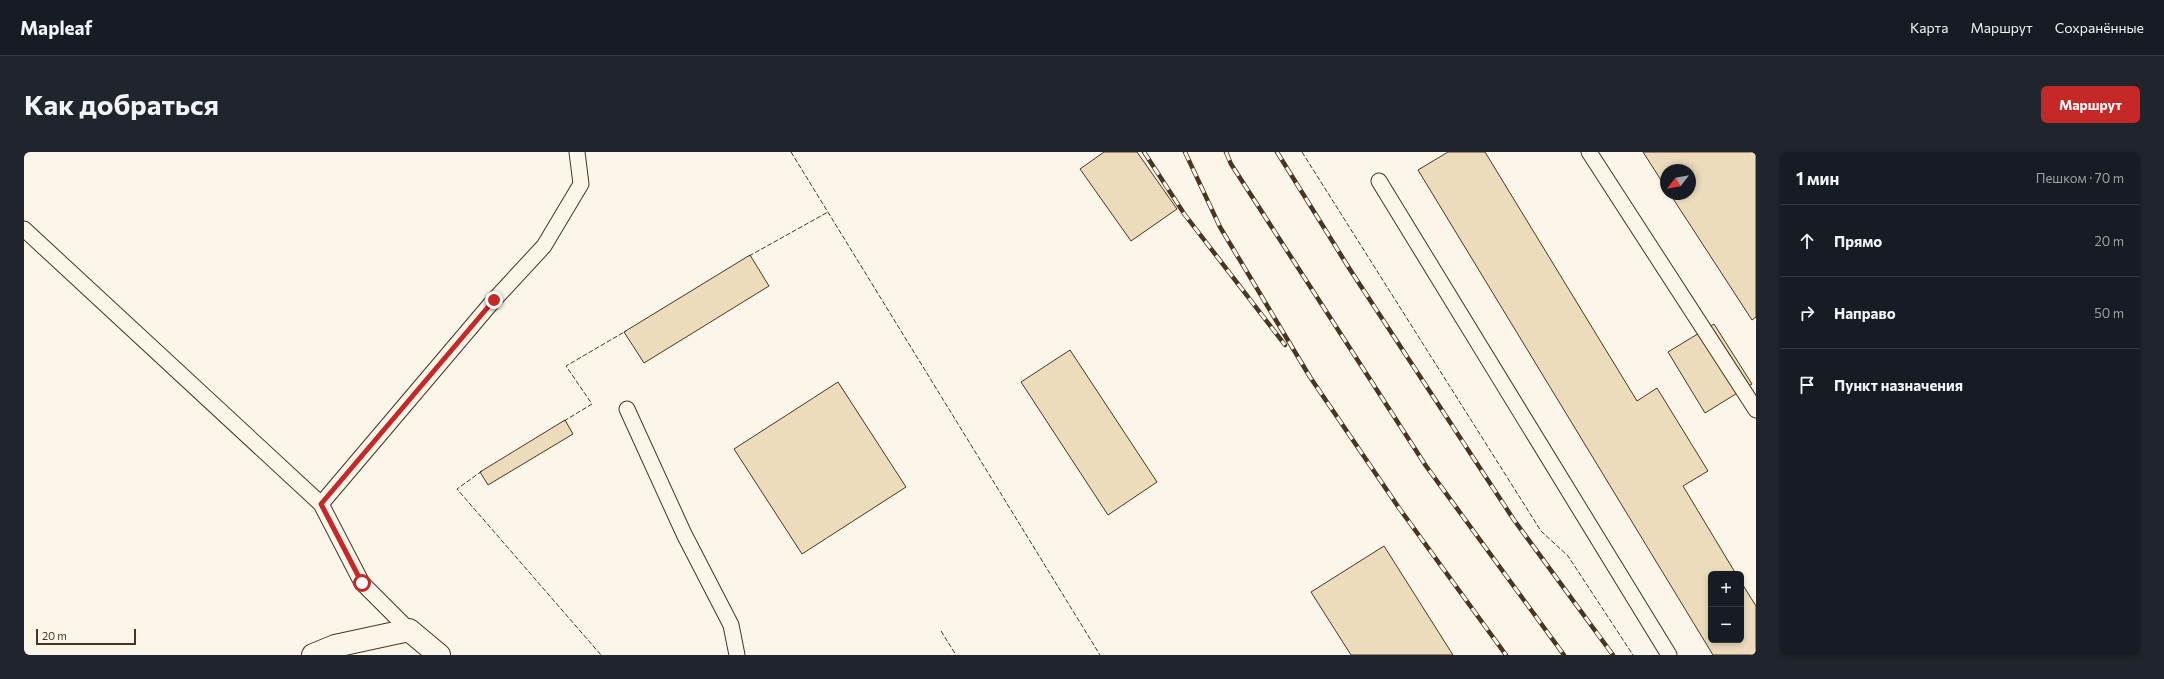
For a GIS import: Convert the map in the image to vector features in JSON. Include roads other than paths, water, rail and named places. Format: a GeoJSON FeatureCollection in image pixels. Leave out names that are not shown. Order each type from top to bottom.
{"type":"FeatureCollection","features":[{"type":"Feature","properties":{"kind":"street"},"geometry":{"type":"LineString","coordinates":[[313,655],[335,646],[409,630],[439,655]]}},
{"type":"Feature","properties":{"kind":"lane"},"geometry":{"type":"LineString","coordinates":[[1589,152],[1756,410]]}},
{"type":"Feature","properties":{"kind":"lane"},"geometry":{"type":"LineString","coordinates":[[321,504],[494,300],[544,246],[581,184],[577,154]]}},
{"type":"Feature","properties":{"kind":"lane"},"geometry":{"type":"LineString","coordinates":[[1379,181],[1669,655]]}},
{"type":"Feature","properties":{"kind":"lane"},"geometry":{"type":"LineString","coordinates":[[24,229],[321,504],[362,583],[409,630]]}},
{"type":"Feature","properties":{"kind":"lane"},"geometry":{"type":"LineString","coordinates":[[627,409],[684,534],[731,625],[737,655]]}},
{"type":"Feature","properties":{"kind":"railway"},"geometry":{"type":"LineString","coordinates":[[1144,152],[1185,215],[1285,345]]}},
{"type":"Feature","properties":{"kind":"railway"},"geometry":{"type":"LineString","coordinates":[[1185,152],[1220,227],[1310,377],[1399,508],[1506,655]]}},
{"type":"Feature","properties":{"kind":"railway"},"geometry":{"type":"LineString","coordinates":[[1226,152],[1231,164],[1426,466],[1564,655]]}},
{"type":"Feature","properties":{"kind":"railway"},"geometry":{"type":"LineString","coordinates":[[1277,152],[1349,268],[1514,520],[1613,655]]}}]}
